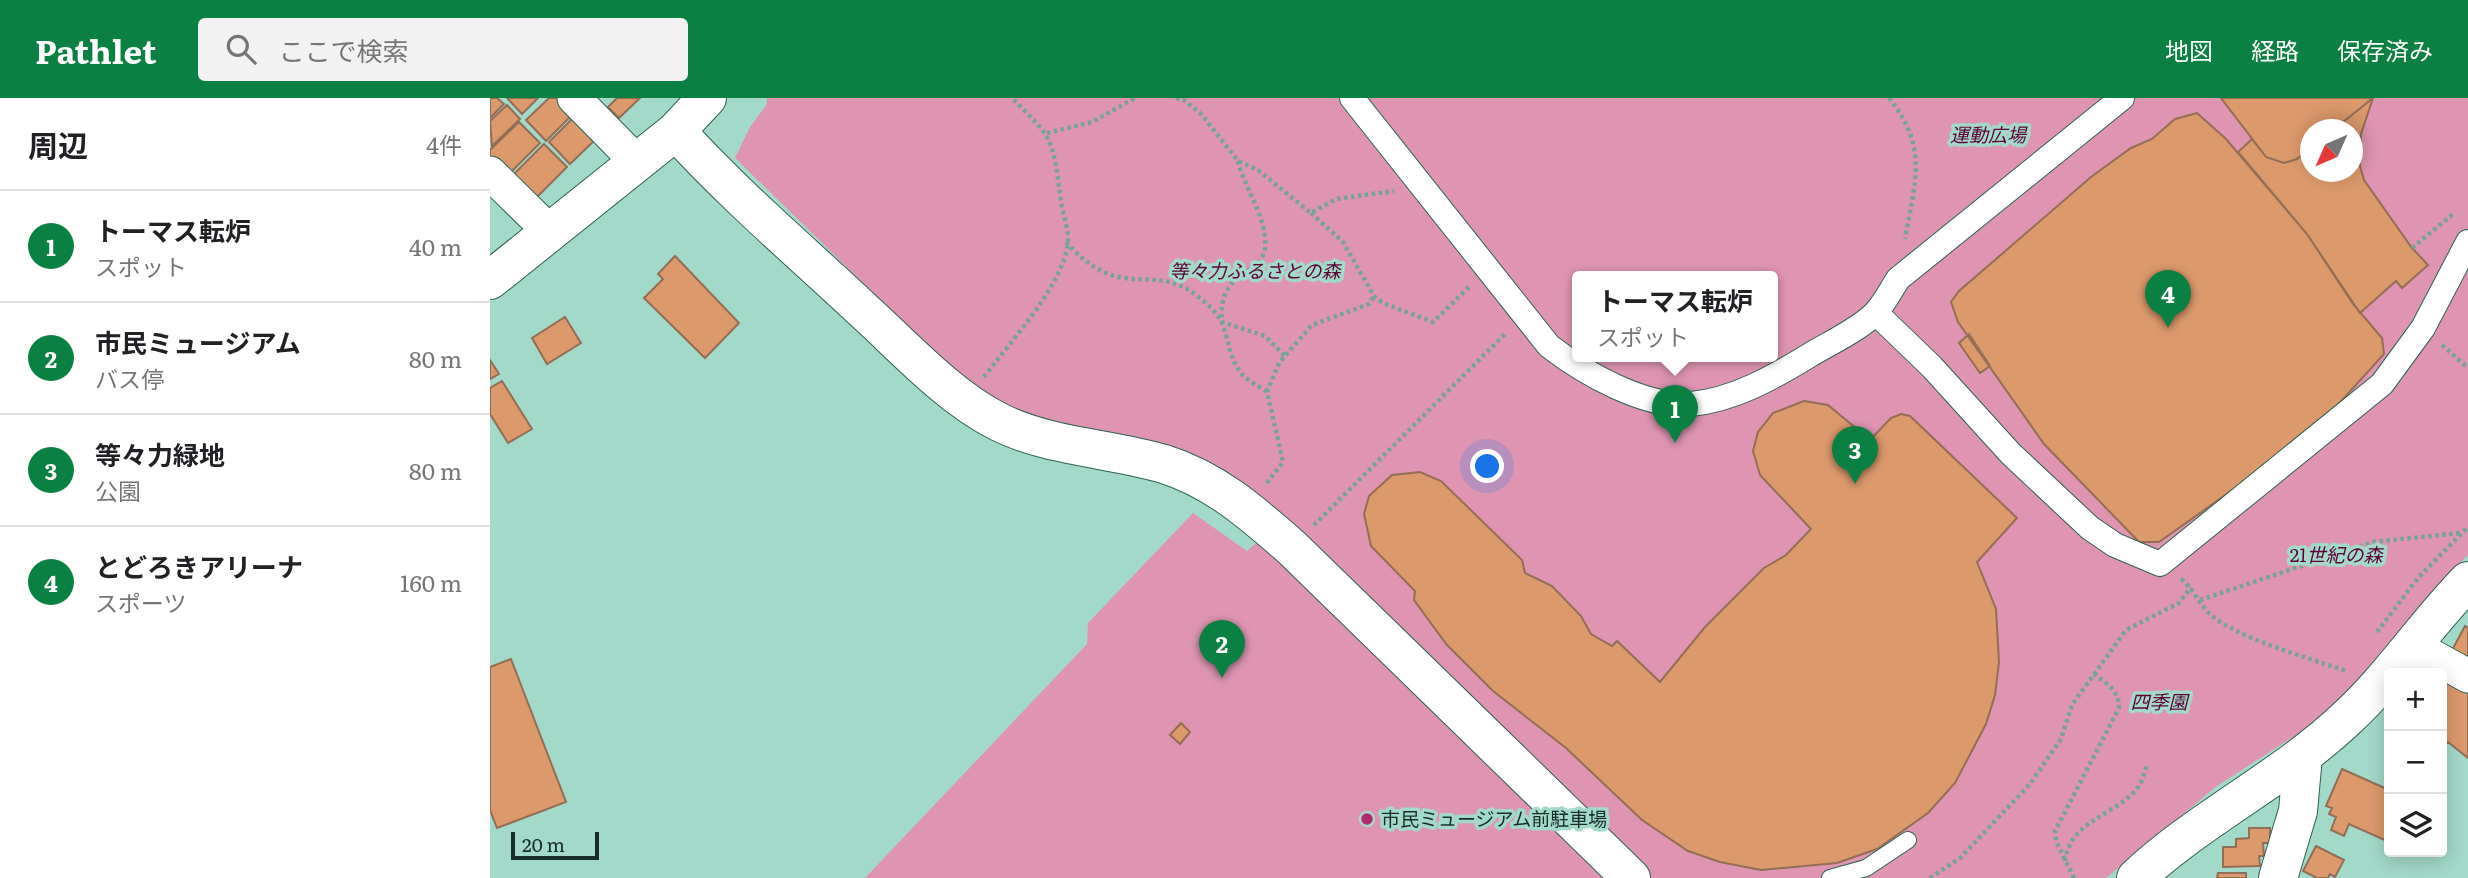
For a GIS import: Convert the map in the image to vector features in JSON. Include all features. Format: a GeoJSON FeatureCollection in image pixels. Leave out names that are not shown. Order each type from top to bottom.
{"type":"FeatureCollection","features":[{"type":"Feature","properties":{"kind":"street"},"geometry":{"type":"LineString","coordinates":[[574,98],[636,161]]}},
{"type":"Feature","properties":{"kind":"street"},"geometry":{"type":"LineString","coordinates":[[490,280],[676,131],[707,98]]}},
{"type":"Feature","properties":{"kind":"street"},"geometry":{"type":"LineString","coordinates":[[1352,98],[1549,346],[1580,370],[1644,397],[1688,405],[1718,399],[1745,389],[1797,363],[1876,313],[1898,279],[2122,98]]}},
{"type":"Feature","properties":{"kind":"street"},"geometry":{"type":"LineString","coordinates":[[676,131],[712,171],[900,343],[982,412],[1025,432],[1165,464],[1221,489],[1291,548],[1631,878]]}},
{"type":"Feature","properties":{"kind":"street"},"geometry":{"type":"LineString","coordinates":[[490,173],[549,231]]}},
{"type":"Feature","properties":{"kind":"street"},"geometry":{"type":"LineString","coordinates":[[1876,313],[1932,367],[2011,454],[2090,528],[2115,545],[2160,564],[2382,384],[2423,328],[2468,242]]}},
{"type":"Feature","properties":{"kind":"street"},"geometry":{"type":"LineString","coordinates":[[2136,878],[2188,834],[2303,756],[2349,717],[2414,646],[2468,581]]}},
{"type":"Feature","properties":{"kind":"street"},"geometry":{"type":"LineString","coordinates":[[2414,646],[2468,676]]}},
{"type":"Feature","properties":{"kind":"street"},"geometry":{"type":"LineString","coordinates":[[2278,878],[2298,811],[2303,756]]}},
{"type":"Feature","properties":{"kind":"lane"},"geometry":{"type":"LineString","coordinates":[[1830,878],[1866,868],[1908,840]]}},
{"type":"Feature","properties":{"kind":"path"},"geometry":{"type":"LineString","coordinates":[[983,378],[1044,298],[1066,242],[1055,153],[1047,133],[1012,98]]}},
{"type":"Feature","properties":{"kind":"path"},"geometry":{"type":"LineString","coordinates":[[1047,133],[1092,122],[1135,98]]}},
{"type":"Feature","properties":{"kind":"path"},"geometry":{"type":"LineString","coordinates":[[1176,98],[1184,100],[1201,114],[1238,161],[1262,229],[1265,248],[1260,259],[1227,286],[1220,302],[1222,323],[1233,360],[1241,374],[1267,392]]}},
{"type":"Feature","properties":{"kind":"path"},"geometry":{"type":"LineString","coordinates":[[1889,98],[1908,124],[1917,170],[1898,279]]}},
{"type":"Feature","properties":{"kind":"path"},"geometry":{"type":"LineString","coordinates":[[1238,161],[1258,170],[1343,242],[1374,296],[1383,303],[1433,322],[1488,269]]}},
{"type":"Feature","properties":{"kind":"path"},"geometry":{"type":"LineString","coordinates":[[1311,213],[1336,199],[1399,190],[1413,175]]}},
{"type":"Feature","properties":{"kind":"path"},"geometry":{"type":"LineString","coordinates":[[2413,248],[2453,214]]}},
{"type":"Feature","properties":{"kind":"path"},"geometry":{"type":"LineString","coordinates":[[1066,242],[1093,266],[1108,274],[1124,278],[1158,278],[1186,288],[1222,323],[1265,337],[1285,356]]}},
{"type":"Feature","properties":{"kind":"path"},"geometry":{"type":"LineString","coordinates":[[1267,483],[1283,462],[1267,392],[1285,356],[1312,325],[1368,304],[1374,296]]}},
{"type":"Feature","properties":{"kind":"path"},"geometry":{"type":"LineString","coordinates":[[1291,548],[1524,315]]}},
{"type":"Feature","properties":{"kind":"path"},"geometry":{"type":"LineString","coordinates":[[2423,328],[2468,368]]}},
{"type":"Feature","properties":{"kind":"path"},"geometry":{"type":"LineString","coordinates":[[2200,600],[2373,542],[2460,533]]}},
{"type":"Feature","properties":{"kind":"path"},"geometry":{"type":"LineString","coordinates":[[2160,564],[2191,587],[2208,613],[2245,634],[2349,673],[2375,688]]}},
{"type":"Feature","properties":{"kind":"path"},"geometry":{"type":"LineString","coordinates":[[1930,878],[1960,858],[2030,784],[2061,739],[2072,705],[2126,630],[2179,603],[2191,587]]}},
{"type":"Feature","properties":{"kind":"path"},"geometry":{"type":"LineString","coordinates":[[2074,878],[2065,862],[2055,831],[2119,708],[2119,698],[2114,690],[2094,674]]}},
{"type":"Feature","properties":{"kind":"path"},"geometry":{"type":"LineString","coordinates":[[2065,862],[2067,849],[2082,830],[2137,789],[2147,765]]}},
{"type":"Feature","properties":{"kind":"green space"},"geometry":{"type":"Polygon","coordinates":[[[767,98],[2468,98],[2468,555],[2445,578],[2351,690],[2304,730],[2217,786],[2106,878],[865,878],[1087,644],[1088,623],[1193,513],[1247,551],[1278,524],[1008,408],[945,363],[735,158],[750,127],[767,104],[767,98]]]}},
{"type":"Feature","properties":{"kind":"building"},"geometry":{"type":"Polygon","coordinates":[[[490,98],[497,98],[504,104],[490,118],[490,98]]]}},
{"type":"Feature","properties":{"kind":"building"},"geometry":{"type":"Polygon","coordinates":[[[507,98],[538,98],[522,114],[507,98]]]}},
{"type":"Feature","properties":{"kind":"building"},"geometry":{"type":"Polygon","coordinates":[[[549,98],[559,98],[574,113],[546,141],[526,120],[549,98]]]}},
{"type":"Feature","properties":{"kind":"building"},"geometry":{"type":"Polygon","coordinates":[[[617,98],[640,98],[619,118],[608,107],[617,98]]]}},
{"type":"Feature","properties":{"kind":"building"},"geometry":{"type":"Polygon","coordinates":[[[2221,98],[2373,98],[2347,119],[2300,119],[2300,156],[2284,163],[2266,157],[2221,98]]]}},
{"type":"Feature","properties":{"kind":"building"},"geometry":{"type":"Polygon","coordinates":[[[2373,98],[2363,128],[2363,119],[2347,119],[2373,98]]]}},
{"type":"Feature","properties":{"kind":"building"},"geometry":{"type":"Polygon","coordinates":[[[507,105],[520,119],[492,146],[490,121],[507,105]]]}},
{"type":"Feature","properties":{"kind":"building"},"geometry":{"type":"Polygon","coordinates":[[[578,113],[600,135],[570,164],[549,142],[578,113]]]}},
{"type":"Feature","properties":{"kind":"building"},"geometry":{"type":"Polygon","coordinates":[[[2197,113],[2226,139],[2307,234],[2353,304],[2382,338],[2384,354],[2335,408],[2265,467],[2159,542],[2139,542],[2044,444],[1958,322],[1951,302],[1959,291],[2091,177],[2131,148],[2152,139],[2175,119],[2197,113]]]}},
{"type":"Feature","properties":{"kind":"building"},"geometry":{"type":"Polygon","coordinates":[[[519,122],[540,143],[507,176],[490,158],[490,150],[519,122]]]}},
{"type":"Feature","properties":{"kind":"building"},"geometry":{"type":"Polygon","coordinates":[[[2252,139],[2266,157],[2284,163],[2300,156],[2300,182],[2363,182],[2363,176],[2412,248],[2428,265],[2402,288],[2396,281],[2360,313],[2307,234],[2238,152],[2252,139]]]}},
{"type":"Feature","properties":{"kind":"building"},"geometry":{"type":"Polygon","coordinates":[[[544,144],[567,167],[534,200],[511,177],[544,144]]]}},
{"type":"Feature","properties":{"kind":"building"},"geometry":{"type":"Polygon","coordinates":[[[675,256],[739,323],[705,358],[644,298],[663,279],[658,274],[675,256]]]}},
{"type":"Feature","properties":{"kind":"building"},"geometry":{"type":"Polygon","coordinates":[[[565,317],[581,343],[547,364],[532,338],[565,317]]]}},
{"type":"Feature","properties":{"kind":"building"},"geometry":{"type":"Polygon","coordinates":[[[1969,334],[1990,366],[1980,373],[1959,343],[1969,334]]]}},
{"type":"Feature","properties":{"kind":"building"},"geometry":{"type":"Polygon","coordinates":[[[490,360],[499,374],[490,379],[490,360]]]}},
{"type":"Feature","properties":{"kind":"building"},"geometry":{"type":"Polygon","coordinates":[[[502,381],[532,429],[508,443],[490,414],[490,388],[502,381]]]}},
{"type":"Feature","properties":{"kind":"building"},"geometry":{"type":"Polygon","coordinates":[[[1804,401],[1828,405],[1870,440],[1891,418],[1901,414],[1910,416],[2017,518],[1977,562],[1996,609],[1999,662],[1995,695],[1986,724],[1955,783],[1928,813],[1877,849],[1837,863],[1761,870],[1720,862],[1688,851],[1642,820],[1566,748],[1493,691],[1447,645],[1414,600],[1415,591],[1371,546],[1364,514],[1369,496],[1392,475],[1420,472],[1441,481],[1522,560],[1525,573],[1552,586],[1581,616],[1591,634],[1612,646],[1617,641],[1660,682],[1705,627],[1764,568],[1786,555],[1811,529],[1760,475],[1753,451],[1758,432],[1773,413],[1804,401]]]}},
{"type":"Feature","properties":{"kind":"building"},"geometry":{"type":"Polygon","coordinates":[[[2465,626],[2468,628],[2468,664],[2450,654],[2465,626]]]}},
{"type":"Feature","properties":{"kind":"building"},"geometry":{"type":"Polygon","coordinates":[[[511,659],[566,802],[497,828],[490,810],[490,667],[511,659]]]}},
{"type":"Feature","properties":{"kind":"building"},"geometry":{"type":"Polygon","coordinates":[[[2447,680],[2468,689],[2468,758],[2448,742],[2447,680]]]}},
{"type":"Feature","properties":{"kind":"building"},"geometry":{"type":"Polygon","coordinates":[[[1181,723],[1190,732],[1180,744],[1170,735],[1181,723]]]}},
{"type":"Feature","properties":{"kind":"building"},"geometry":{"type":"Polygon","coordinates":[[[2342,769],[2384,788],[2384,840],[2349,824],[2344,836],[2331,830],[2336,817],[2329,814],[2332,808],[2326,806],[2342,769]]]}},
{"type":"Feature","properties":{"kind":"building"},"geometry":{"type":"Polygon","coordinates":[[[2249,828],[2270,828],[2270,843],[2263,843],[2264,856],[2259,856],[2260,866],[2223,867],[2223,847],[2236,847],[2236,839],[2249,838],[2249,828]]]}},
{"type":"Feature","properties":{"kind":"building"},"geometry":{"type":"Polygon","coordinates":[[[2316,846],[2344,860],[2335,877],[2330,874],[2328,878],[2317,878],[2303,871],[2316,846]]]}},
{"type":"Feature","properties":{"kind":"building"},"geometry":{"type":"Polygon","coordinates":[[[2218,873],[2246,873],[2246,878],[2217,878],[2218,873]]]}},
{"type":"Feature","properties":{"kind":"place","name":"とどろきアリーナ"},"geometry":{"type":"Point","coordinates":[2168,328]}},
{"type":"Feature","properties":{"kind":"place","name":"トーマス転炉"},"geometry":{"type":"Point","coordinates":[1675,443]}},
{"type":"Feature","properties":{"kind":"place","name":"等々力緑地"},"geometry":{"type":"Point","coordinates":[1855,484]}},
{"type":"Feature","properties":{"kind":"place","name":"市民ミュージアム"},"geometry":{"type":"Point","coordinates":[1222,678]}},
{"type":"Feature","properties":{"kind":"place","name":"市民ミュージアム前駐車場"},"geometry":{"type":"Point","coordinates":[1367,819]}},
{"type":"Feature","properties":{"kind":"park label","name":"運動広場"},"geometry":{"type":"Point","coordinates":[1988,135]}},
{"type":"Feature","properties":{"kind":"park label","name":"等々力ふるさとの森"},"geometry":{"type":"Point","coordinates":[1255,271]}},
{"type":"Feature","properties":{"kind":"park label","name":"21世紀の森"},"geometry":{"type":"Point","coordinates":[2336,555]}},
{"type":"Feature","properties":{"kind":"park label","name":"四季園"},"geometry":{"type":"Point","coordinates":[2159,702]}}]}
